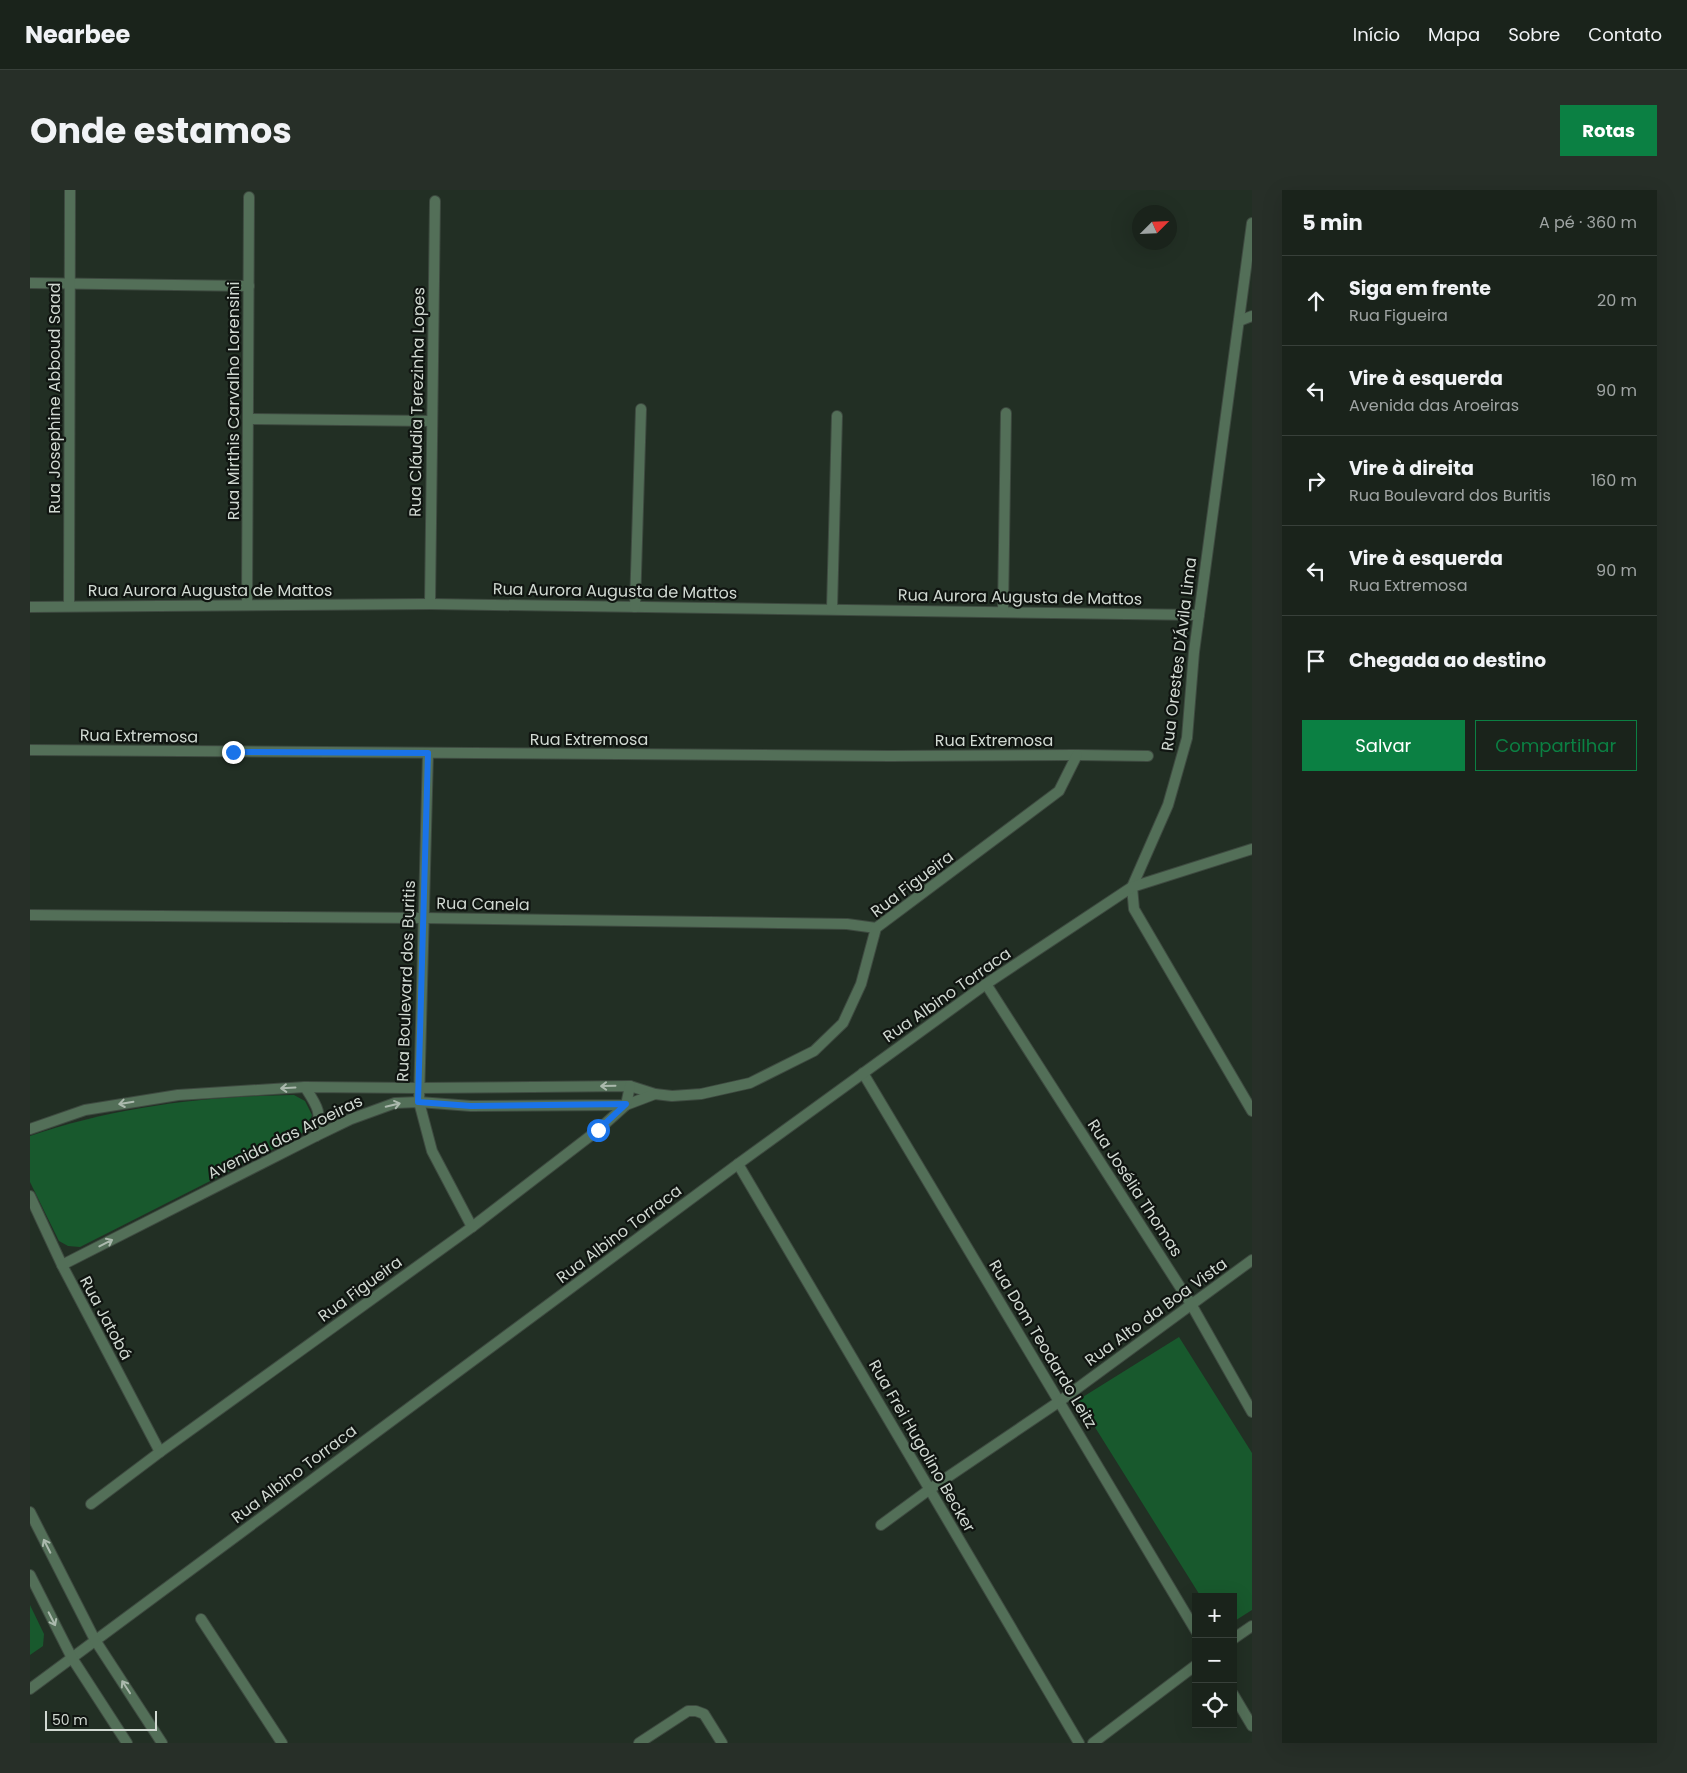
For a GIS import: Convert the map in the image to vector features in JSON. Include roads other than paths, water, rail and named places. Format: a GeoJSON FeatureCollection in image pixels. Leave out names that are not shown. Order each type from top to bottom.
{"type":"FeatureCollection","features":[{"type":"Feature","properties":{"kind":"street","name":"Rua Josephine Abboud Saad"},"geometry":{"type":"LineString","coordinates":[[69,606],[70,190]]}},
{"type":"Feature","properties":{"kind":"street","name":"Rua Mirthis Carvalho Lorensini"},"geometry":{"type":"LineString","coordinates":[[247,605],[249,197]]}},
{"type":"Feature","properties":{"kind":"street","name":"Rua Cláudia Terezinha Lopes"},"geometry":{"type":"LineString","coordinates":[[430,604],[435,201]]}},
{"type":"Feature","properties":{"kind":"street","name":"Rua Orestes D'Ávila Lima"},"geometry":{"type":"LineString","coordinates":[[1132,887],[1168,805],[1187,738],[1194,652],[1252,223]]}},
{"type":"Feature","properties":{"kind":"street"},"geometry":{"type":"LineString","coordinates":[[30,283],[249,286]]}},
{"type":"Feature","properties":{"kind":"street"},"geometry":{"type":"LineString","coordinates":[[1239,321],[1252,316]]}},
{"type":"Feature","properties":{"kind":"street"},"geometry":{"type":"LineString","coordinates":[[636,607],[641,409]]}},
{"type":"Feature","properties":{"kind":"street"},"geometry":{"type":"LineString","coordinates":[[1003,611],[1006,413]]}},
{"type":"Feature","properties":{"kind":"street"},"geometry":{"type":"LineString","coordinates":[[832,609],[837,416]]}},
{"type":"Feature","properties":{"kind":"street"},"geometry":{"type":"LineString","coordinates":[[248,419],[432,421]]}},
{"type":"Feature","properties":{"kind":"street","name":"Rua Aurora Augusta de Mattos"},"geometry":{"type":"LineString","coordinates":[[30,607],[430,604],[1199,615]]}},
{"type":"Feature","properties":{"kind":"street","name":"Rua Extremosa"},"geometry":{"type":"LineString","coordinates":[[30,750],[880,756],[1077,754],[1148,756]]}},
{"type":"Feature","properties":{"kind":"street","name":"Rua Boulevard dos Buritis"},"geometry":{"type":"LineString","coordinates":[[428,753],[418,1102],[432,1151],[472,1227]]}},
{"type":"Feature","properties":{"kind":"street","name":"Rua Figueira"},"geometry":{"type":"LineString","coordinates":[[655,1094],[672,1096],[701,1094],[750,1083],[814,1052],[843,1023],[860,984],[876,928],[1059,791],[1077,754]]}},
{"type":"Feature","properties":{"kind":"street","name":"Rua Albino Torraca"},"geometry":{"type":"LineString","coordinates":[[30,1689],[738,1164],[986,984],[1132,887],[1252,849]]}},
{"type":"Feature","properties":{"kind":"street"},"geometry":{"type":"LineString","coordinates":[[1132,887],[1134,909],[1252,1111]]}},
{"type":"Feature","properties":{"kind":"street","name":"Rua Canela"},"geometry":{"type":"LineString","coordinates":[[30,915],[847,924],[876,928]]}},
{"type":"Feature","properties":{"kind":"street","name":"Rua Josélia Thomas"},"geometry":{"type":"LineString","coordinates":[[986,984],[1190,1304],[1252,1412]]}},
{"type":"Feature","properties":{"kind":"street","name":"Rua Dom Teodardo Leitz"},"geometry":{"type":"LineString","coordinates":[[863,1073],[1192,1624]]}},
{"type":"Feature","properties":{"kind":"street"},"geometry":{"type":"LineString","coordinates":[[626,1104],[630,1086]]}},
{"type":"Feature","properties":{"kind":"street"},"geometry":{"type":"LineString","coordinates":[[30,1129],[85,1110],[178,1095],[305,1087],[630,1086],[655,1094]]}},
{"type":"Feature","properties":{"kind":"street"},"geometry":{"type":"LineString","coordinates":[[305,1087],[316,1103],[320,1118],[316,1136]]}},
{"type":"Feature","properties":{"kind":"street","name":"Avenida das Aroeiras"},"geometry":{"type":"LineString","coordinates":[[62,1265],[316,1136],[351,1119],[395,1103],[418,1102],[471,1106],[626,1104],[655,1094]]}},
{"type":"Feature","properties":{"kind":"street","name":"Rua Figueira"},"geometry":{"type":"LineString","coordinates":[[91,1504],[472,1227],[598,1130],[626,1104]]}},
{"type":"Feature","properties":{"kind":"street","name":"Rua Frei Hugolino Becker"},"geometry":{"type":"LineString","coordinates":[[738,1164],[1079,1743]]}},
{"type":"Feature","properties":{"kind":"street","name":"Rua Jatobá"},"geometry":{"type":"LineString","coordinates":[[30,1196],[62,1265],[160,1452]]}},
{"type":"Feature","properties":{"kind":"street","name":"Rua Alto da Boa Vista"},"geometry":{"type":"LineString","coordinates":[[881,1525],[930,1489],[1060,1401],[1252,1260]]}},
{"type":"Feature","properties":{"kind":"street"},"geometry":{"type":"LineString","coordinates":[[30,1512],[96,1640],[162,1743]]}},
{"type":"Feature","properties":{"kind":"street"},"geometry":{"type":"LineString","coordinates":[[30,1575],[72,1658],[128,1743]]}},
{"type":"Feature","properties":{"kind":"street"},"geometry":{"type":"LineString","coordinates":[[201,1619],[282,1743]]}},
{"type":"Feature","properties":{"kind":"street"},"geometry":{"type":"LineString","coordinates":[[1234,1638],[1252,1626]]}},
{"type":"Feature","properties":{"kind":"street"},"geometry":{"type":"LineString","coordinates":[[1093,1743],[1192,1668]]}},
{"type":"Feature","properties":{"kind":"street"},"geometry":{"type":"LineString","coordinates":[[1237,1701],[1252,1726]]}},
{"type":"Feature","properties":{"kind":"street"},"geometry":{"type":"LineString","coordinates":[[639,1743],[688,1711],[696,1710],[704,1714],[722,1743]]}}]}
